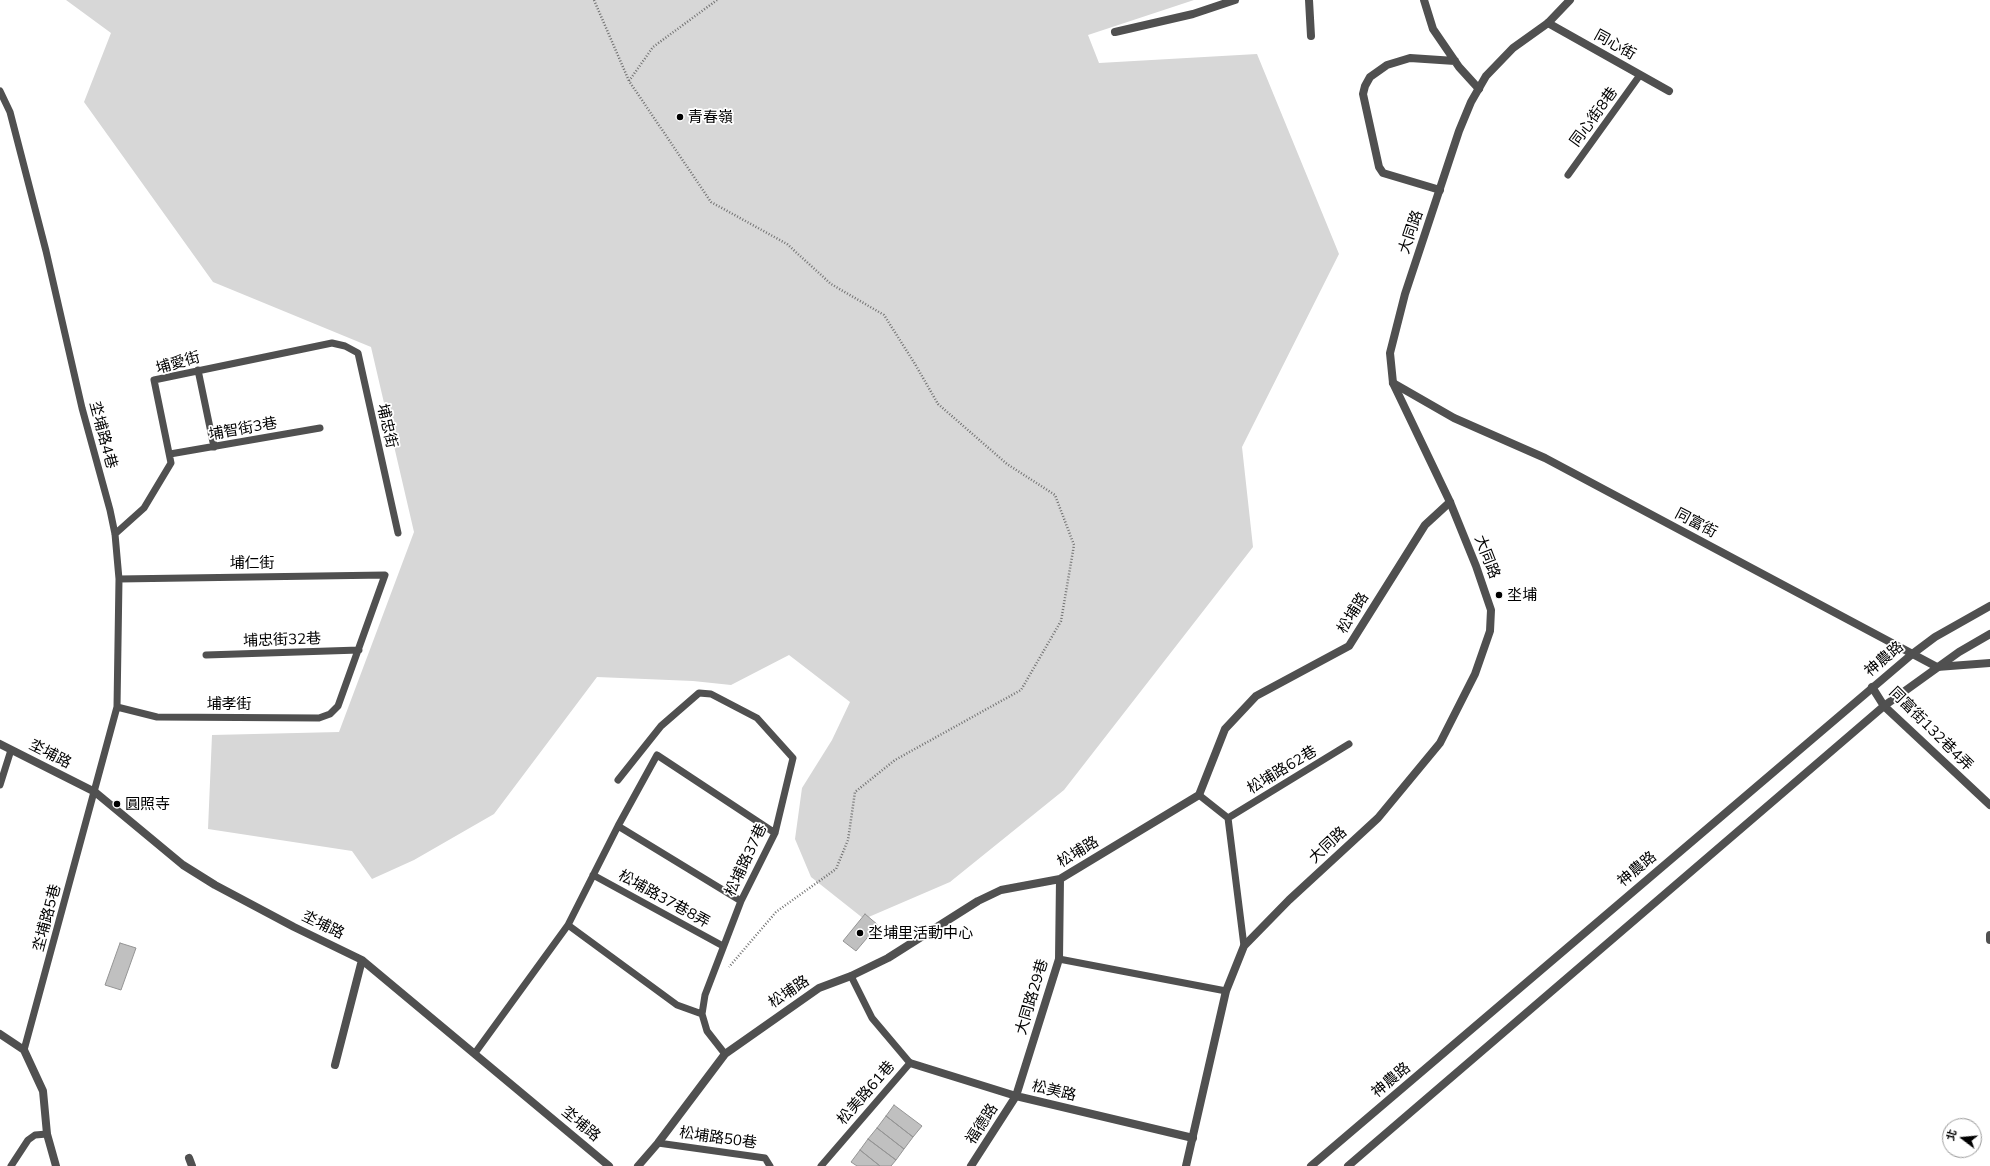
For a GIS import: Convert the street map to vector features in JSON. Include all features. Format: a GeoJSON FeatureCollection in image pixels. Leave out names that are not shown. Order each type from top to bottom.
{"type":"FeatureCollection","features":[{"type":"Feature","properties":{"kind":"street"},"geometry":{"type":"LineString","coordinates":[[1115,32],[1193,14],[1235,0]]}},
{"type":"Feature","properties":{"kind":"street"},"geometry":{"type":"LineString","coordinates":[[1309,0],[1311,36]]}},
{"type":"Feature","properties":{"kind":"street"},"geometry":{"type":"LineString","coordinates":[[1424,0],[1433,29],[1455,61],[1479,89]]}},
{"type":"Feature","properties":{"kind":"street","name":"大同路"},"geometry":{"type":"LineString","coordinates":[[1186,1166],[1226,990],[1244,946],[1289,900],[1378,818],[1440,743],[1475,674],[1490,631],[1491,610],[1476,566],[1450,502],[1392,383],[1390,353],[1405,294],[1459,131],[1471,102],[1486,76],[1513,48],[1548,23],[1570,0]]}},
{"type":"Feature","properties":{"kind":"street","name":"同心街"},"geometry":{"type":"LineString","coordinates":[[1548,23],[1669,91]]}},
{"type":"Feature","properties":{"kind":"street"},"geometry":{"type":"LineString","coordinates":[[1440,190],[1383,173],[1379,167],[1363,94],[1370,77],[1387,65],[1410,58],[1455,61]]}},
{"type":"Feature","properties":{"kind":"street","name":"同富街"},"geometry":{"type":"LineString","coordinates":[[1392,383],[1454,418],[1545,458],[1911,655],[1937,667],[1990,663]]}},
{"type":"Feature","properties":{"kind":"street","name":"松埔路"},"geometry":{"type":"LineString","coordinates":[[638,1166],[658,1143],[724,1054],[819,988],[851,976],[888,958],[978,901],[1001,890],[1060,879],[1199,795],[1225,729],[1256,696],[1349,646],[1425,525],[1450,502]]}},
{"type":"Feature","properties":{"kind":"street","name":"神農路"},"geometry":{"type":"LineString","coordinates":[[1311,1166],[1872,687],[1935,637],[1990,606]]}},
{"type":"Feature","properties":{"kind":"street"},"geometry":{"type":"LineString","coordinates":[[1348,1166],[1884,706],[1958,652],[1990,634]]}},
{"type":"Feature","properties":{"kind":"street","name":"同富街132巷4弄"},"geometry":{"type":"LineString","coordinates":[[1872,687],[1884,706],[1990,805]]}},
{"type":"Feature","properties":{"kind":"street","name":"坔埔路"},"geometry":{"type":"LineString","coordinates":[[0,744],[95,792],[183,865],[215,885],[294,927],[362,960],[609,1166]]}},
{"type":"Feature","properties":{"kind":"street","name":"大同路29巷"},"geometry":{"type":"LineString","coordinates":[[1016,1096],[1059,958],[1060,879]]}},
{"type":"Feature","properties":{"kind":"street"},"geometry":{"type":"LineString","coordinates":[[1990,935],[1990,940]]}},
{"type":"Feature","properties":{"kind":"street"},"geometry":{"type":"LineString","coordinates":[[335,1065],[362,960]]}},
{"type":"Feature","properties":{"kind":"street"},"geometry":{"type":"LineString","coordinates":[[0,1034],[24,1050],[43,1091],[47,1134],[56,1166]]}},
{"type":"Feature","properties":{"kind":"street","name":"松美路"},"geometry":{"type":"LineString","coordinates":[[910,1063],[1016,1096],[1193,1138]]}},
{"type":"Feature","properties":{"kind":"street","name":"福德路"},"geometry":{"type":"LineString","coordinates":[[971,1166],[1016,1096]]}},
{"type":"Feature","properties":{"kind":"street"},"geometry":{"type":"LineString","coordinates":[[189,1158],[192,1166]]}},
{"type":"Feature","properties":{"kind":"lane","name":"同心街8巷"},"geometry":{"type":"LineString","coordinates":[[1568,175],[1640,75]]}},
{"type":"Feature","properties":{"kind":"lane","name":"坔埔路4巷"},"geometry":{"type":"LineString","coordinates":[[0,91],[10,112],[44,243],[82,408],[115,534],[119,579],[117,707],[95,792]]}},
{"type":"Feature","properties":{"kind":"lane","name":"埔愛街"},"geometry":{"type":"LineString","coordinates":[[115,534],[144,508],[171,463],[154,380],[332,343]]}},
{"type":"Feature","properties":{"kind":"lane","name":"埔忠街"},"geometry":{"type":"LineString","coordinates":[[332,343],[345,346],[358,353],[398,533]]}},
{"type":"Feature","properties":{"kind":"lane"},"geometry":{"type":"LineString","coordinates":[[198,370],[214,448]]}},
{"type":"Feature","properties":{"kind":"lane","name":"埔智街3巷"},"geometry":{"type":"LineString","coordinates":[[170,454],[214,448],[320,428]]}},
{"type":"Feature","properties":{"kind":"lane","name":"埔仁街"},"geometry":{"type":"LineString","coordinates":[[119,579],[385,575],[359,650]]}},
{"type":"Feature","properties":{"kind":"lane","name":"埔忠街32巷"},"geometry":{"type":"LineString","coordinates":[[206,655],[359,650]]}},
{"type":"Feature","properties":{"kind":"lane","name":"埔孝街"},"geometry":{"type":"LineString","coordinates":[[117,707],[157,717],[319,718],[330,714],[338,706],[359,650]]}},
{"type":"Feature","properties":{"kind":"lane","name":"松埔路37巷"},"geometry":{"type":"LineString","coordinates":[[618,780],[661,726],[699,693],[711,694],[757,718],[793,758],[775,833],[742,901],[705,995],[702,1014],[706,1030],[724,1054]]}},
{"type":"Feature","properties":{"kind":"lane","name":"松埔路62巷"},"geometry":{"type":"LineString","coordinates":[[1228,818],[1349,744]]}},
{"type":"Feature","properties":{"kind":"lane"},"geometry":{"type":"LineString","coordinates":[[0,784],[12,750]]}},
{"type":"Feature","properties":{"kind":"lane"},"geometry":{"type":"LineString","coordinates":[[475,1053],[568,925],[618,826],[657,754],[775,833]]}},
{"type":"Feature","properties":{"kind":"lane","name":"坔埔路5巷"},"geometry":{"type":"LineString","coordinates":[[24,1050],[95,792]]}},
{"type":"Feature","properties":{"kind":"lane"},"geometry":{"type":"LineString","coordinates":[[1199,795],[1228,818],[1244,946]]}},
{"type":"Feature","properties":{"kind":"lane"},"geometry":{"type":"LineString","coordinates":[[618,826],[742,901]]}},
{"type":"Feature","properties":{"kind":"lane","name":"松埔路37巷8弄"},"geometry":{"type":"LineString","coordinates":[[593,875],[723,946]]}},
{"type":"Feature","properties":{"kind":"lane"},"geometry":{"type":"LineString","coordinates":[[568,925],[677,1005],[702,1014]]}},
{"type":"Feature","properties":{"kind":"lane"},"geometry":{"type":"LineString","coordinates":[[1059,958],[1226,990]]}},
{"type":"Feature","properties":{"kind":"lane","name":"松美路61巷"},"geometry":{"type":"LineString","coordinates":[[821,1166],[910,1063],[872,1018],[851,976]]}},
{"type":"Feature","properties":{"kind":"lane"},"geometry":{"type":"LineString","coordinates":[[11,1166],[28,1140],[35,1135],[47,1134]]}},
{"type":"Feature","properties":{"kind":"lane","name":"松埔路50巷"},"geometry":{"type":"LineString","coordinates":[[658,1143],[765,1158],[770,1166]]}},
{"type":"Feature","properties":{"kind":"path"},"geometry":{"type":"LineString","coordinates":[[594,0],[629,81],[710,202],[787,244],[831,284],[884,315],[938,404],[1007,464],[1055,495],[1074,545],[1061,620],[1021,690],[895,760],[855,792],[848,840],[836,869],[776,912],[725,971]]}},
{"type":"Feature","properties":{"kind":"path"},"geometry":{"type":"LineString","coordinates":[[629,81],[653,47],[717,0]]}},
{"type":"Feature","properties":{"kind":"shaded area"},"geometry":{"type":"Polygon","coordinates":[[[66,0],[1194,0],[1088,35],[1099,63],[1257,54],[1339,254],[1242,447],[1253,547],[1064,790],[950,882],[864,919],[811,877],[795,839],[802,788],[832,740],[850,702],[789,655],[731,685],[693,681],[597,677],[494,814],[414,860],[372,879],[352,851],[208,829],[212,735],[339,732],[414,532],[371,347],[213,282],[84,102],[111,33],[66,0]]]}},
{"type":"Feature","properties":{"kind":"building","name":"坔埔里活動中心"},"geometry":{"type":"Polygon","coordinates":[[[865,914],[878,925],[856,951],[843,941],[865,914]]]}},
{"type":"Feature","properties":{"kind":"building"},"geometry":{"type":"Polygon","coordinates":[[[120,943],[136,948],[121,990],[105,985],[120,943]]]}},
{"type":"Feature","properties":{"kind":"building"},"geometry":{"type":"Polygon","coordinates":[[[894,1105],[922,1126],[913,1137],[886,1116],[894,1105]]]}},
{"type":"Feature","properties":{"kind":"building"},"geometry":{"type":"Polygon","coordinates":[[[886,1116],[913,1137],[904,1149],[877,1128],[886,1116]]]}},
{"type":"Feature","properties":{"kind":"building"},"geometry":{"type":"Polygon","coordinates":[[[877,1128],[904,1149],[896,1160],[868,1139],[877,1128]]]}},
{"type":"Feature","properties":{"kind":"building"},"geometry":{"type":"Polygon","coordinates":[[[868,1139],[896,1160],[891,1166],[880,1166],[860,1150],[868,1139]]]}},
{"type":"Feature","properties":{"kind":"building"},"geometry":{"type":"Polygon","coordinates":[[[860,1150],[880,1166],[857,1166],[851,1162],[860,1150]]]}},
{"type":"Feature","properties":{"kind":"place","name":"青春嶺"},"geometry":{"type":"Point","coordinates":[680,117]}},
{"type":"Feature","properties":{"kind":"place","name":"坔埔"},"geometry":{"type":"Point","coordinates":[1499,595]}},
{"type":"Feature","properties":{"kind":"place","name":"圓照寺"},"geometry":{"type":"Point","coordinates":[117,804]}},
{"type":"Feature","properties":{"kind":"place","name":"坔埔里活動中心"},"geometry":{"type":"Point","coordinates":[860,933]}}]}
